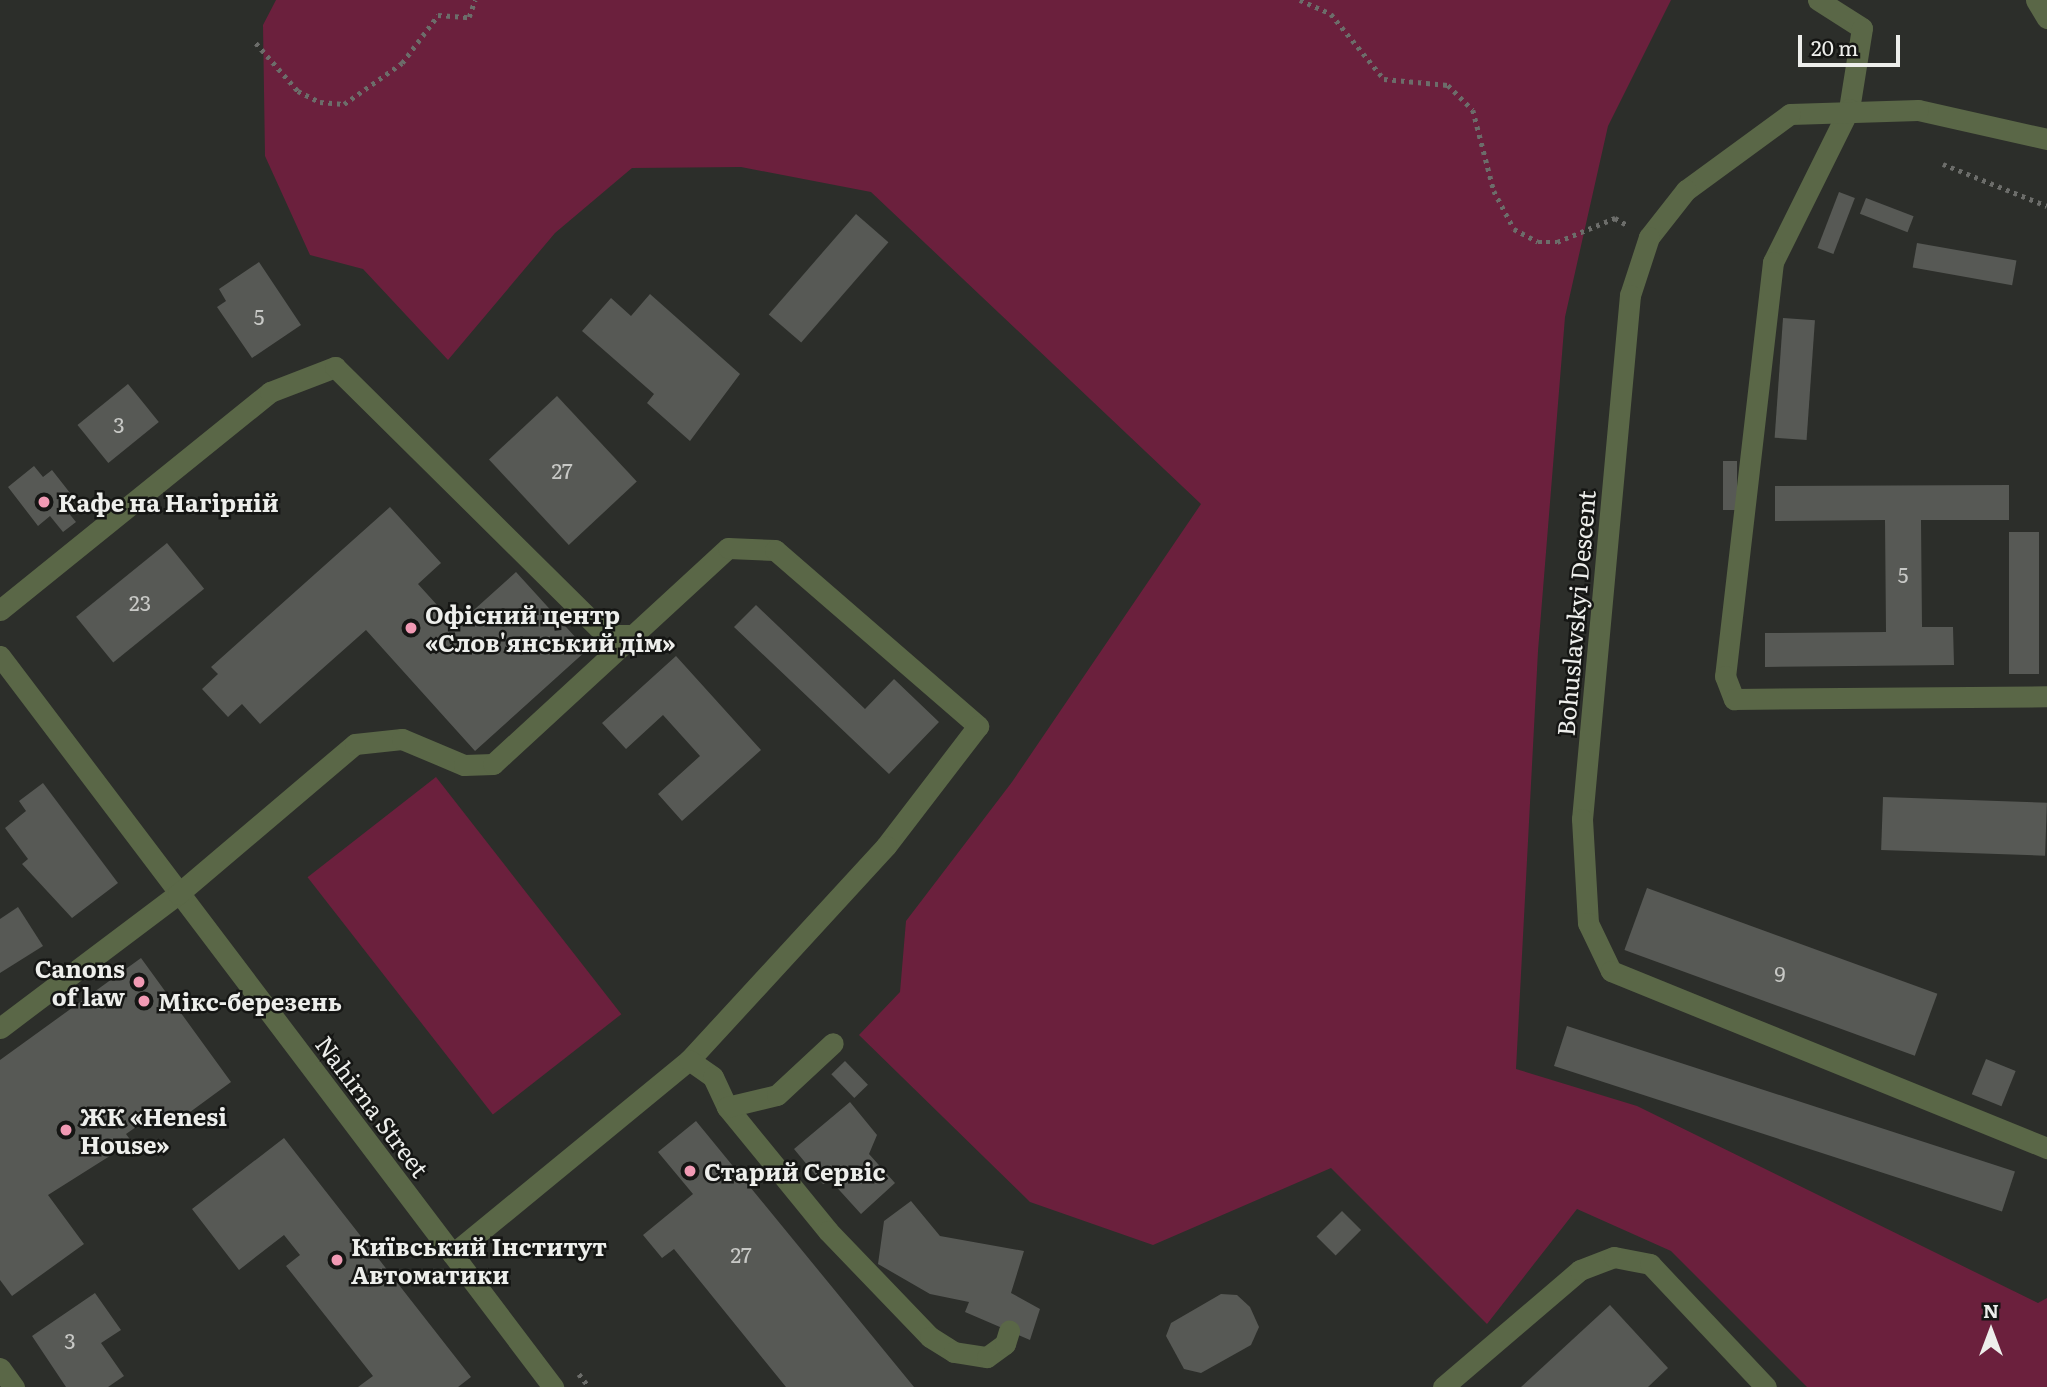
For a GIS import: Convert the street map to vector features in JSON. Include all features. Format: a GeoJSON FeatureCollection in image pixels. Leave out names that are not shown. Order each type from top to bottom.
{"type":"FeatureCollection","features":[{"type":"Feature","properties":{"kind":"street"},"geometry":{"type":"LineString","coordinates":[[1818,0],[1862,28],[1849,109],[1773,262],[1725,676],[1734,699],[2047,696]]}},
{"type":"Feature","properties":{"kind":"street"},"geometry":{"type":"LineString","coordinates":[[2036,0],[2047,18]]}},
{"type":"Feature","properties":{"kind":"street","name":"Bohuslavskyi Descent"},"geometry":{"type":"LineString","coordinates":[[2047,139],[1918,110],[1849,109],[1790,114],[1686,190],[1649,237],[1630,295],[1582,819],[1588,923],[1597,948],[1611,971],[2047,1148]]}},
{"type":"Feature","properties":{"kind":"street"},"geometry":{"type":"LineString","coordinates":[[0,610],[270,392],[335,368],[377,404],[598,627],[607,635],[635,635]]}},
{"type":"Feature","properties":{"kind":"street"},"geometry":{"type":"LineString","coordinates":[[0,1028],[178,894],[355,744],[402,739],[464,765],[493,764],[728,548],[775,550],[978,726],[886,846],[689,1060],[453,1254]]}},
{"type":"Feature","properties":{"kind":"street","name":"Nahirna Street"},"geometry":{"type":"LineString","coordinates":[[0,656],[553,1387]]}},
{"type":"Feature","properties":{"kind":"street"},"geometry":{"type":"LineString","coordinates":[[727,1107],[777,1095],[833,1043]]}},
{"type":"Feature","properties":{"kind":"street"},"geometry":{"type":"LineString","coordinates":[[689,1060],[713,1077],[727,1107],[828,1231],[930,1337],[954,1352],[987,1357],[1005,1344],[1009,1331]]}},
{"type":"Feature","properties":{"kind":"street"},"geometry":{"type":"LineString","coordinates":[[1443,1387],[1580,1270],[1614,1257],[1650,1264],[1766,1387]]}},
{"type":"Feature","properties":{"kind":"street"},"geometry":{"type":"LineString","coordinates":[[0,1368],[14,1387]]}},
{"type":"Feature","properties":{"kind":"path"},"geometry":{"type":"LineString","coordinates":[[256,43],[299,91],[320,103],[344,104],[402,63],[438,16],[469,17],[475,0]]}},
{"type":"Feature","properties":{"kind":"path"},"geometry":{"type":"LineString","coordinates":[[1300,0],[1331,14],[1384,79],[1448,85],[1473,110],[1494,191],[1514,229],[1538,242],[1557,242],[1615,218],[1649,237]]}},
{"type":"Feature","properties":{"kind":"path"},"geometry":{"type":"LineString","coordinates":[[1943,164],[2047,206]]}},
{"type":"Feature","properties":{"kind":"shaded area"},"geometry":{"type":"Polygon","coordinates":[[[276,0],[1671,0],[1608,126],[1565,317],[1538,651],[1516,1069],[1637,1106],[2038,1303],[2047,1298],[2047,1387],[1807,1387],[1671,1251],[1577,1209],[1487,1324],[1331,1168],[1153,1245],[1030,1202],[859,1035],[900,992],[906,921],[1012,782],[1201,504],[871,192],[741,167],[632,168],[555,233],[448,360],[363,269],[310,255],[265,156],[263,25],[276,0]]]}},
{"type":"Feature","properties":{"kind":"shaded area"},"geometry":{"type":"Polygon","coordinates":[[[436,777],[621,1014],[493,1115],[308,877],[436,777]]]}},
{"type":"Feature","properties":{"kind":"building"},"geometry":{"type":"Polygon","coordinates":[[[1839,192],[1855,198],[1833,254],[1817,248],[1839,192]]]}},
{"type":"Feature","properties":{"kind":"building"},"geometry":{"type":"Polygon","coordinates":[[[1866,198],[1914,216],[1908,232],[1860,214],[1866,198]]]}},
{"type":"Feature","properties":{"kind":"building"},"geometry":{"type":"Polygon","coordinates":[[[856,214],[888,242],[801,343],[769,314],[856,214]]]}},
{"type":"Feature","properties":{"kind":"building"},"geometry":{"type":"Polygon","coordinates":[[[1917,243],[2016,261],[2012,285],[1913,268],[1917,243]]]}},
{"type":"Feature","properties":{"kind":"building"},"geometry":{"type":"Polygon","coordinates":[[[259,262],[301,325],[252,358],[217,307],[226,301],[219,289],[259,262]]]}},
{"type":"Feature","properties":{"kind":"building"},"geometry":{"type":"Polygon","coordinates":[[[650,294],[740,374],[690,441],[647,403],[654,394],[582,331],[611,298],[631,316],[650,294]]]}},
{"type":"Feature","properties":{"kind":"building"},"geometry":{"type":"Polygon","coordinates":[[[1783,318],[1815,320],[1807,440],[1775,438],[1783,318]]]}},
{"type":"Feature","properties":{"kind":"building"},"geometry":{"type":"Polygon","coordinates":[[[128,384],[159,422],[108,463],[77,425],[128,384]]]}},
{"type":"Feature","properties":{"kind":"building"},"geometry":{"type":"Polygon","coordinates":[[[557,396],[637,482],[569,545],[489,459],[557,396]]]}},
{"type":"Feature","properties":{"kind":"building"},"geometry":{"type":"Polygon","coordinates":[[[1723,461],[1737,461],[1737,510],[1723,510],[1723,461]]]}},
{"type":"Feature","properties":{"kind":"building","name":"Кафе на Нагірній"},"geometry":{"type":"Polygon","coordinates":[[[34,466],[43,477],[52,470],[74,498],[63,506],[76,522],[63,532],[50,516],[38,526],[8,487],[34,466]]]}},
{"type":"Feature","properties":{"kind":"building"},"geometry":{"type":"Polygon","coordinates":[[[2009,485],[2009,520],[1921,520],[1922,627],[1953,627],[1954,665],[1765,667],[1765,633],[1886,632],[1885,520],[1775,521],[1775,486],[2009,485]]]}},
{"type":"Feature","properties":{"kind":"building","name":"Офісний центр «Слов'янський дім»"},"geometry":{"type":"Polygon","coordinates":[[[390,507],[441,563],[418,584],[456,626],[516,572],[587,650],[475,751],[366,630],[260,724],[242,704],[228,717],[202,689],[218,674],[211,667],[390,507]]]}},
{"type":"Feature","properties":{"kind":"building"},"geometry":{"type":"Polygon","coordinates":[[[2009,532],[2039,532],[2039,674],[2009,674],[2009,532]]]}},
{"type":"Feature","properties":{"kind":"building"},"geometry":{"type":"Polygon","coordinates":[[[167,543],[204,589],[113,662],[76,617],[167,543]]]}},
{"type":"Feature","properties":{"kind":"building"},"geometry":{"type":"Polygon","coordinates":[[[756,605],[865,709],[894,679],[939,722],[889,774],[734,627],[756,605]]]}},
{"type":"Feature","properties":{"kind":"building"},"geometry":{"type":"Polygon","coordinates":[[[676,656],[761,750],[682,821],[658,794],[700,756],[663,715],[626,749],[602,723],[676,656]]]}},
{"type":"Feature","properties":{"kind":"building"},"geometry":{"type":"Polygon","coordinates":[[[43,783],[118,883],[72,918],[22,864],[28,859],[5,828],[26,811],[19,801],[43,783]]]}},
{"type":"Feature","properties":{"kind":"building"},"geometry":{"type":"Polygon","coordinates":[[[1883,797],[2047,803],[2045,856],[1881,850],[1883,797]]]}},
{"type":"Feature","properties":{"kind":"building"},"geometry":{"type":"Polygon","coordinates":[[[1647,888],[1937,994],[1915,1056],[1624,950],[1647,888]]]}},
{"type":"Feature","properties":{"kind":"building"},"geometry":{"type":"Polygon","coordinates":[[[18,907],[43,946],[0,973],[0,919],[18,907]]]}},
{"type":"Feature","properties":{"kind":"building","name":"ЖК «Henesi House»"},"geometry":{"type":"Polygon","coordinates":[[[141,958],[231,1082],[171,1126],[159,1111],[126,1134],[132,1142],[48,1195],[84,1244],[12,1296],[0,1280],[0,1060],[141,958]]]}},
{"type":"Feature","properties":{"kind":"building"},"geometry":{"type":"Polygon","coordinates":[[[1567,1026],[2015,1172],[2002,1211],[1554,1066],[1567,1026]]]}},
{"type":"Feature","properties":{"kind":"building"},"geometry":{"type":"Polygon","coordinates":[[[1986,1059],[2016,1071],[2001,1106],[1972,1094],[1986,1059]]]}},
{"type":"Feature","properties":{"kind":"building"},"geometry":{"type":"Polygon","coordinates":[[[845,1061],[868,1085],[854,1098],[831,1074],[845,1061]]]}},
{"type":"Feature","properties":{"kind":"building"},"geometry":{"type":"Polygon","coordinates":[[[850,1102],[877,1135],[869,1154],[895,1183],[861,1214],[831,1181],[823,1184],[794,1149],[850,1102]]]}},
{"type":"Feature","properties":{"kind":"building"},"geometry":{"type":"Polygon","coordinates":[[[696,1121],[914,1387],[786,1387],[674,1249],[662,1258],[643,1235],[693,1194],[658,1152],[696,1121]]]}},
{"type":"Feature","properties":{"kind":"building","name":"Київський Інститут Автоматики"},"geometry":{"type":"Polygon","coordinates":[[[284,1138],[471,1377],[458,1387],[358,1387],[373,1376],[286,1266],[300,1255],[284,1235],[239,1270],[192,1209],[284,1138]]]}},
{"type":"Feature","properties":{"kind":"building"},"geometry":{"type":"Polygon","coordinates":[[[911,1201],[940,1236],[1024,1251],[1011,1293],[1040,1309],[1030,1340],[965,1312],[969,1302],[930,1294],[878,1264],[884,1221],[911,1201]]]}},
{"type":"Feature","properties":{"kind":"building"},"geometry":{"type":"Polygon","coordinates":[[[1342,1211],[1361,1230],[1336,1256],[1317,1236],[1342,1211]]]}},
{"type":"Feature","properties":{"kind":"building"},"geometry":{"type":"Polygon","coordinates":[[[95,1293],[121,1330],[101,1343],[124,1376],[108,1387],[66,1387],[32,1336],[95,1293]]]}},
{"type":"Feature","properties":{"kind":"building"},"geometry":{"type":"Polygon","coordinates":[[[1221,1294],[1237,1295],[1250,1307],[1259,1327],[1251,1345],[1201,1373],[1184,1369],[1166,1336],[1171,1323],[1221,1294]]]}},
{"type":"Feature","properties":{"kind":"building"},"geometry":{"type":"Polygon","coordinates":[[[1610,1305],[1668,1368],[1648,1387],[1521,1387],[1610,1305]]]}},
{"type":"Feature","properties":{"kind":"place","name":"Кафе на Нагірній"},"geometry":{"type":"Point","coordinates":[44,502]}},
{"type":"Feature","properties":{"kind":"place","name":"Офісний центр «Слов'янський дім»"},"geometry":{"type":"Point","coordinates":[411,628]}},
{"type":"Feature","properties":{"kind":"place","name":"Canons of law"},"geometry":{"type":"Point","coordinates":[139,982]}},
{"type":"Feature","properties":{"kind":"place","name":"Мікс-березень"},"geometry":{"type":"Point","coordinates":[144,1001]}},
{"type":"Feature","properties":{"kind":"place","name":"ЖК «Henesi House»"},"geometry":{"type":"Point","coordinates":[66,1130]}},
{"type":"Feature","properties":{"kind":"place","name":"Старий Сервіс"},"geometry":{"type":"Point","coordinates":[690,1171]}},
{"type":"Feature","properties":{"kind":"place","name":"Київський Інститут Автоматики"},"geometry":{"type":"Point","coordinates":[337,1260]}}]}
